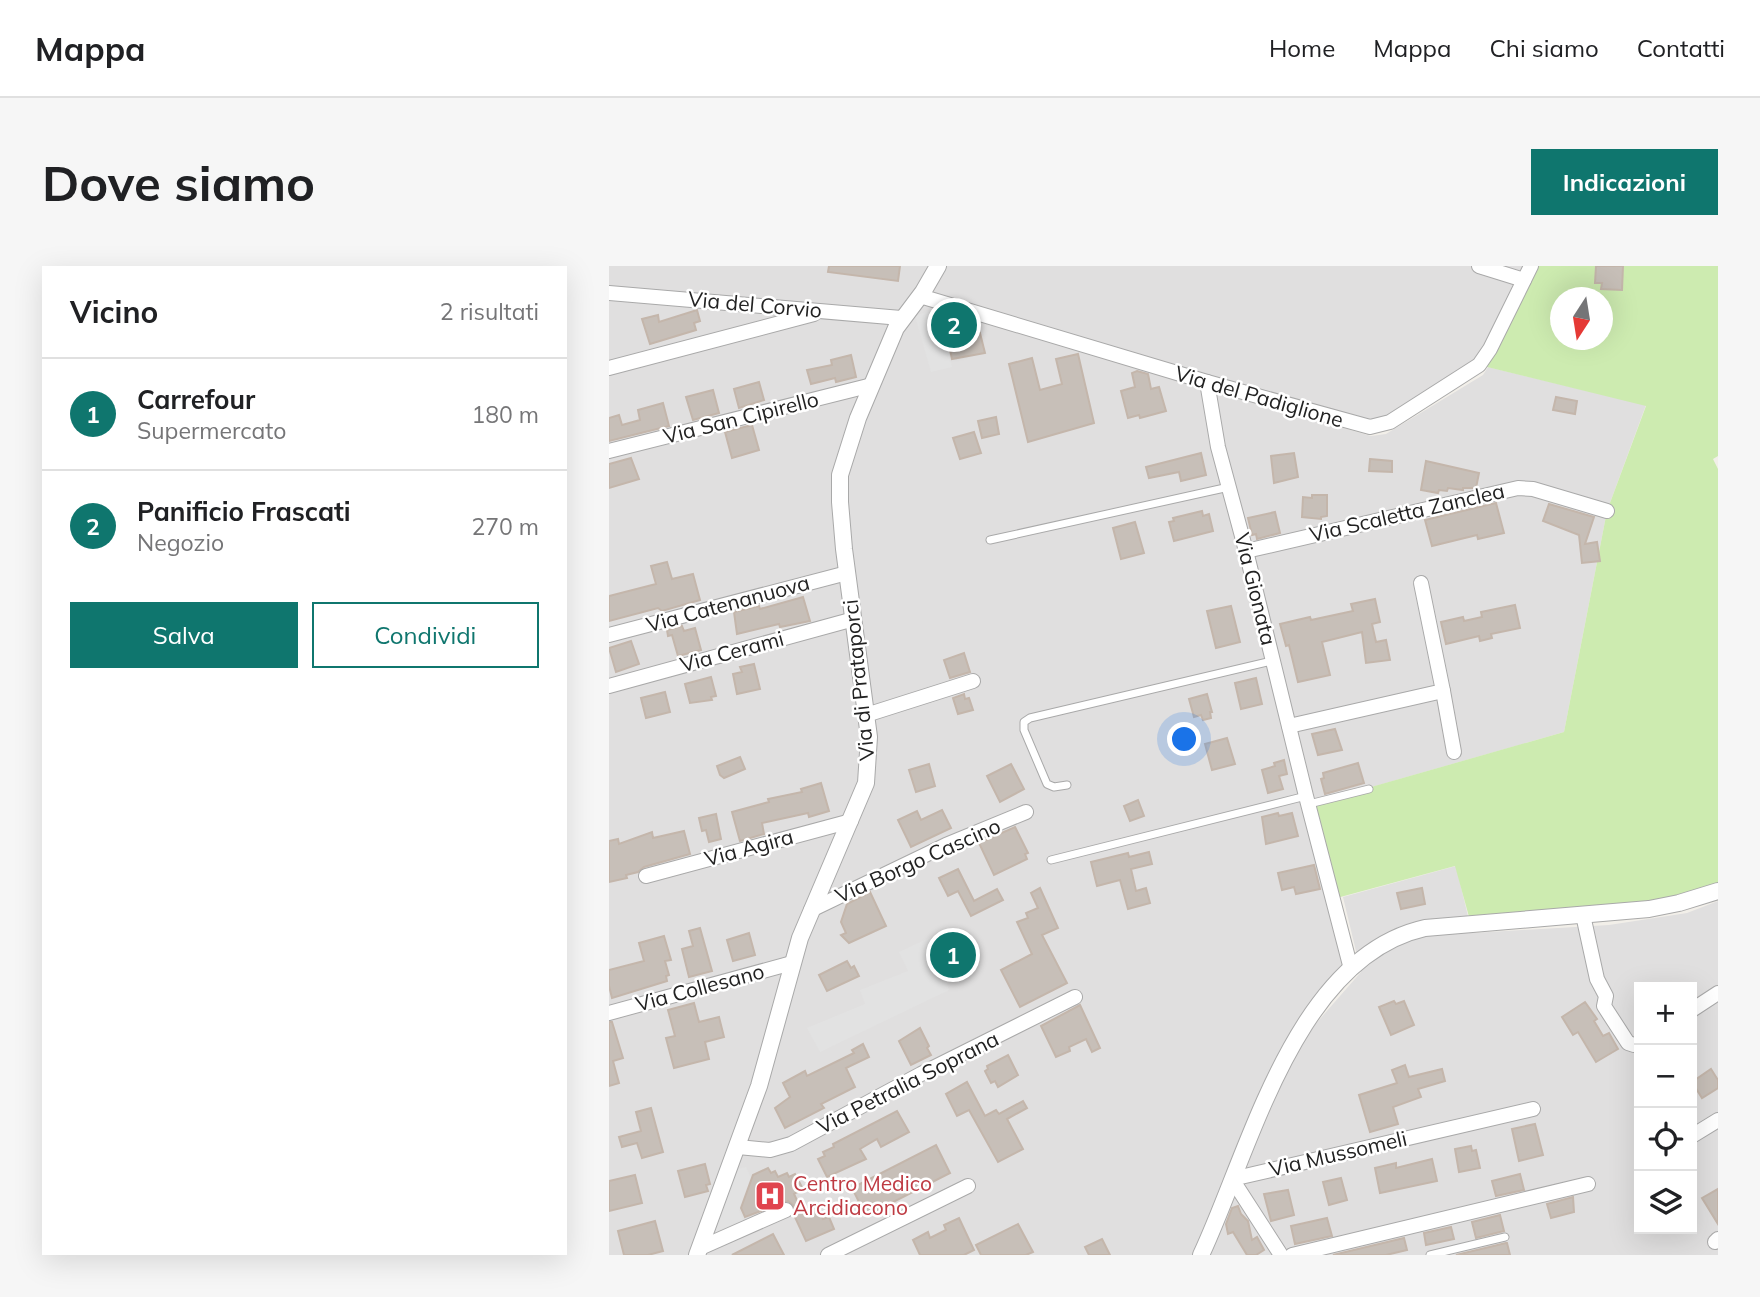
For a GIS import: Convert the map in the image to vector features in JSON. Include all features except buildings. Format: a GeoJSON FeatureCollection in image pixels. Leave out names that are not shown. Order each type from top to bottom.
{"type":"FeatureCollection","features":[{"type":"Feature","properties":{"kind":"street","name":"Via di Prataporci"},"geometry":{"type":"LineString","coordinates":[[699,1252],[759,1086],[792,963],[811,910],[863,793],[870,744],[840,511],[840,475],[852,433],[901,318],[920,296],[938,266]]}},
{"type":"Feature","properties":{"kind":"street"},"geometry":{"type":"LineString","coordinates":[[1479,266],[1527,273]]}},
{"type":"Feature","properties":{"kind":"street","name":"Via del Padiglione"},"geometry":{"type":"LineString","coordinates":[[920,296],[1359,426],[1381,426],[1479,365],[1488,354],[1527,273]]}},
{"type":"Feature","properties":{"kind":"street","name":"Via del Corvio"},"geometry":{"type":"LineString","coordinates":[[609,293],[901,318]]}},
{"type":"Feature","properties":{"kind":"street"},"geometry":{"type":"LineString","coordinates":[[609,368],[826,311]]}},
{"type":"Feature","properties":{"kind":"street","name":"Via Gionata"},"geometry":{"type":"LineString","coordinates":[[1207,382],[1218,447],[1351,969]]}},
{"type":"Feature","properties":{"kind":"street","name":"Via San Cipirello"},"geometry":{"type":"LineString","coordinates":[[609,451],[872,385]]}},
{"type":"Feature","properties":{"kind":"street","name":"Via Scaletta Zanclea"},"geometry":{"type":"LineString","coordinates":[[1246,551],[1518,488],[1537,490],[1607,511]]}},
{"type":"Feature","properties":{"kind":"street","name":"Via Catenanuova"},"geometry":{"type":"LineString","coordinates":[[609,635],[847,573]]}},
{"type":"Feature","properties":{"kind":"street"},"geometry":{"type":"LineString","coordinates":[[1421,583],[1454,752]]}},
{"type":"Feature","properties":{"kind":"street","name":"Via Cerami"},"geometry":{"type":"LineString","coordinates":[[609,686],[854,619]]}},
{"type":"Feature","properties":{"kind":"street"},"geometry":{"type":"LineString","coordinates":[[866,715],[973,681]]}},
{"type":"Feature","properties":{"kind":"street"},"geometry":{"type":"LineString","coordinates":[[1289,726],[1443,691]]}},
{"type":"Feature","properties":{"kind":"street","name":"Via Borgo Cascino"},"geometry":{"type":"LineString","coordinates":[[811,910],[946,845],[1026,812]]}},
{"type":"Feature","properties":{"kind":"street","name":"Via Agira"},"geometry":{"type":"LineString","coordinates":[[646,876],[851,821]]}},
{"type":"Feature","properties":{"kind":"street"},"geometry":{"type":"LineString","coordinates":[[1201,1255],[1231,1179],[1293,1040],[1351,969],[1393,939],[1417,930],[1658,908],[1718,891]]}},
{"type":"Feature","properties":{"kind":"street"},"geometry":{"type":"LineString","coordinates":[[1583,915],[1597,979],[1606,996],[1604,1006],[1628,1043],[1634,1045]]}},
{"type":"Feature","properties":{"kind":"street","name":"Via Collesano"},"geometry":{"type":"LineString","coordinates":[[609,1013],[792,963]]}},
{"type":"Feature","properties":{"kind":"street"},"geometry":{"type":"LineString","coordinates":[[1697,1007],[1718,993]]}},
{"type":"Feature","properties":{"kind":"street","name":"Via Petralia Soprana"},"geometry":{"type":"LineString","coordinates":[[737,1147],[770,1150],[791,1144],[921,1074],[1075,997]]}},
{"type":"Feature","properties":{"kind":"street","name":"Via Mussomeli"},"geometry":{"type":"LineString","coordinates":[[1231,1179],[1533,1109]]}},
{"type":"Feature","properties":{"kind":"street"},"geometry":{"type":"LineString","coordinates":[[1697,1133],[1718,1120]]}},
{"type":"Feature","properties":{"kind":"street"},"geometry":{"type":"LineString","coordinates":[[1231,1179],[1281,1255]]}},
{"type":"Feature","properties":{"kind":"street"},"geometry":{"type":"LineString","coordinates":[[1291,1255],[1588,1184]]}},
{"type":"Feature","properties":{"kind":"street"},"geometry":{"type":"LineString","coordinates":[[828,1255],[968,1186]]}},
{"type":"Feature","properties":{"kind":"street"},"geometry":{"type":"LineString","coordinates":[[699,1252],[786,1210]]}},
{"type":"Feature","properties":{"kind":"lane"},"geometry":{"type":"LineString","coordinates":[[990,540],[1229,487]]}},
{"type":"Feature","properties":{"kind":"lane"},"geometry":{"type":"LineString","coordinates":[[1067,785],[1054,787],[1047,784],[1024,730],[1024,722],[1030,718],[1272,661]]}},
{"type":"Feature","properties":{"kind":"lane"},"geometry":{"type":"LineString","coordinates":[[1051,860],[1307,800],[1369,789]]}},
{"type":"Feature","properties":{"kind":"lane"},"geometry":{"type":"LineString","coordinates":[[1430,1255],[1506,1237]]}},
{"type":"Feature","properties":{"kind":"shaded area"},"geometry":{"type":"Polygon","coordinates":[[[609,266],[1531,266],[1490,349],[1386,424],[1207,382],[1351,969],[1312,1015],[1299,1043],[1361,972],[1343,897],[1456,866],[1472,933],[1609,925],[1687,913],[1718,901],[1718,1255],[609,1255],[609,266]]]}},
{"type":"Feature","properties":{"kind":"shaded area"},"geometry":{"type":"Polygon","coordinates":[[[928,311],[930,315],[940,317],[952,367],[931,372],[915,316],[928,311]]]}},
{"type":"Feature","properties":{"kind":"shaded area"},"geometry":{"type":"Polygon","coordinates":[[[1488,367],[1646,405],[1607,511],[1564,732],[1316,803],[1229,464],[1215,391],[1371,436],[1386,434],[1483,375],[1488,367]]]}},
{"type":"Feature","properties":{"kind":"shaded area"},"geometry":{"type":"Polygon","coordinates":[[[931,937],[949,990],[820,1052],[807,1028],[865,1004],[860,990],[908,971],[899,952],[931,937]]]}},
{"type":"Feature","properties":{"kind":"shaded area"},"geometry":{"type":"Polygon","coordinates":[[[746,1167],[751,1178],[739,1210],[745,1223],[713,1236],[737,1169],[746,1167]]]}},
{"type":"Feature","properties":{"kind":"green space"},"geometry":{"type":"Polygon","coordinates":[[[1531,266],[1718,266],[1718,456],[1713,459],[1718,469],[1718,891],[1696,899],[1471,924],[1455,866],[1333,899],[1308,805],[1564,732],[1607,511],[1646,406],[1479,365],[1531,266]]]}},
{"type":"Feature","properties":{"kind":"place","name":"Panificio Frascati"},"geometry":{"type":"Point","coordinates":[954,325]}},
{"type":"Feature","properties":{"kind":"place","name":"Carrefour"},"geometry":{"type":"Point","coordinates":[953,955]}},
{"type":"Feature","properties":{"kind":"place","name":"Centro Medico Arcidiacono"},"geometry":{"type":"Point","coordinates":[770,1196]}}]}
